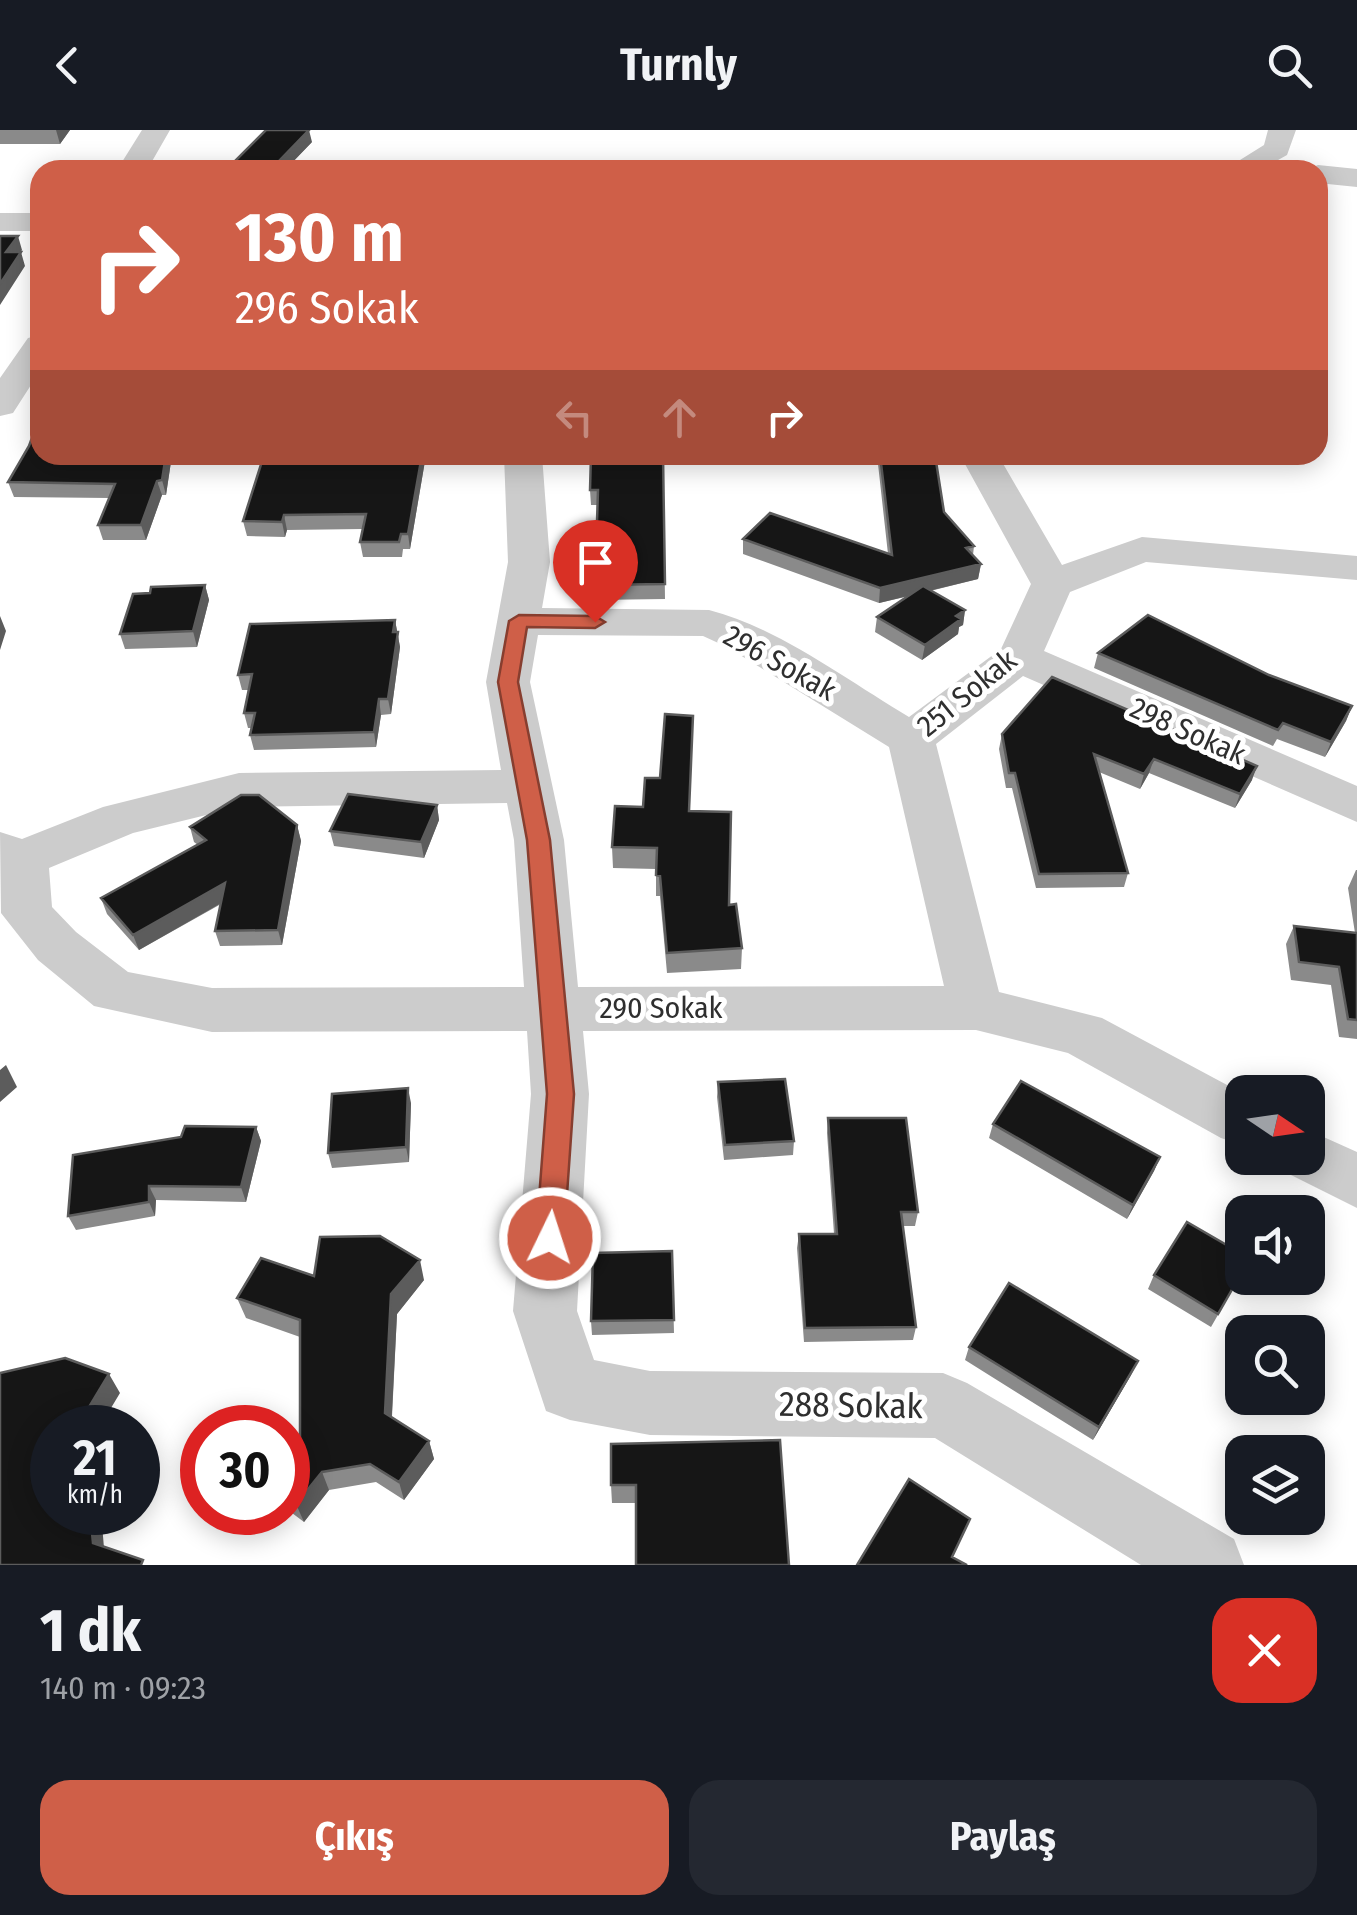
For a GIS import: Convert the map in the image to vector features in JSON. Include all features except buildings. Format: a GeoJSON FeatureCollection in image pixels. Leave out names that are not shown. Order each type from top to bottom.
{"type":"FeatureCollection","features":[{"type":"Feature","properties":{"kind":"street"},"geometry":{"type":"LineString","coordinates":[[138,160],[156,130]]}},
{"type":"Feature","properties":{"kind":"street"},"geometry":{"type":"LineString","coordinates":[[1257,160],[1277,149],[1282,130]]}},
{"type":"Feature","properties":{"kind":"street"},"geometry":{"type":"LineString","coordinates":[[1328,175],[1357,178]]}},
{"type":"Feature","properties":{"kind":"street"},"geometry":{"type":"LineString","coordinates":[[0,222],[30,222]]}},
{"type":"Feature","properties":{"kind":"street"},"geometry":{"type":"LineString","coordinates":[[9,421],[30,370]]}},
{"type":"Feature","properties":{"kind":"street"},"geometry":{"type":"LineString","coordinates":[[524,465],[529,562],[508,682],[538,840],[553,1008]]}},
{"type":"Feature","properties":{"kind":"street"},"geometry":{"type":"LineString","coordinates":[[985,465],[1052,584],[1142,549],[1357,568]]}},
{"type":"Feature","properties":{"kind":"street","name":"251 Sokak"},"geometry":{"type":"LineString","coordinates":[[976,1008],[911,739],[1019,657],[1052,584]]}},
{"type":"Feature","properties":{"kind":"street","name":"296 Sokak"},"geometry":{"type":"LineString","coordinates":[[519,621],[709,623],[742,637],[911,739]]}},
{"type":"Feature","properties":{"kind":"street","name":"298 Sokak"},"geometry":{"type":"LineString","coordinates":[[1019,657],[1357,805]]}},
{"type":"Feature","properties":{"kind":"street"},"geometry":{"type":"LineString","coordinates":[[12,854],[120,819],[239,790],[528,786]]}},
{"type":"Feature","properties":{"kind":"street","name":"290 Sokak"},"geometry":{"type":"LineString","coordinates":[[12,854],[27,913],[57,946],[113,991],[212,1010],[976,1008],[1082,1034],[1225,1111]]}},
{"type":"Feature","properties":{"kind":"street","name":"288 Sokak"},"geometry":{"type":"LineString","coordinates":[[553,1008],[560,1094],[545,1311],[570,1388],[650,1402],[942,1406],[1208,1565]]}},
{"type":"Feature","properties":{"kind":"street"},"geometry":{"type":"LineString","coordinates":[[1325,1165],[1357,1182]]}},
{"type":"Feature","properties":{"kind":"route"},"geometry":{"type":"LineString","coordinates":[[550,1238],[560,1094],[538,840],[508,682],[519,621],[595,622]]}}]}
